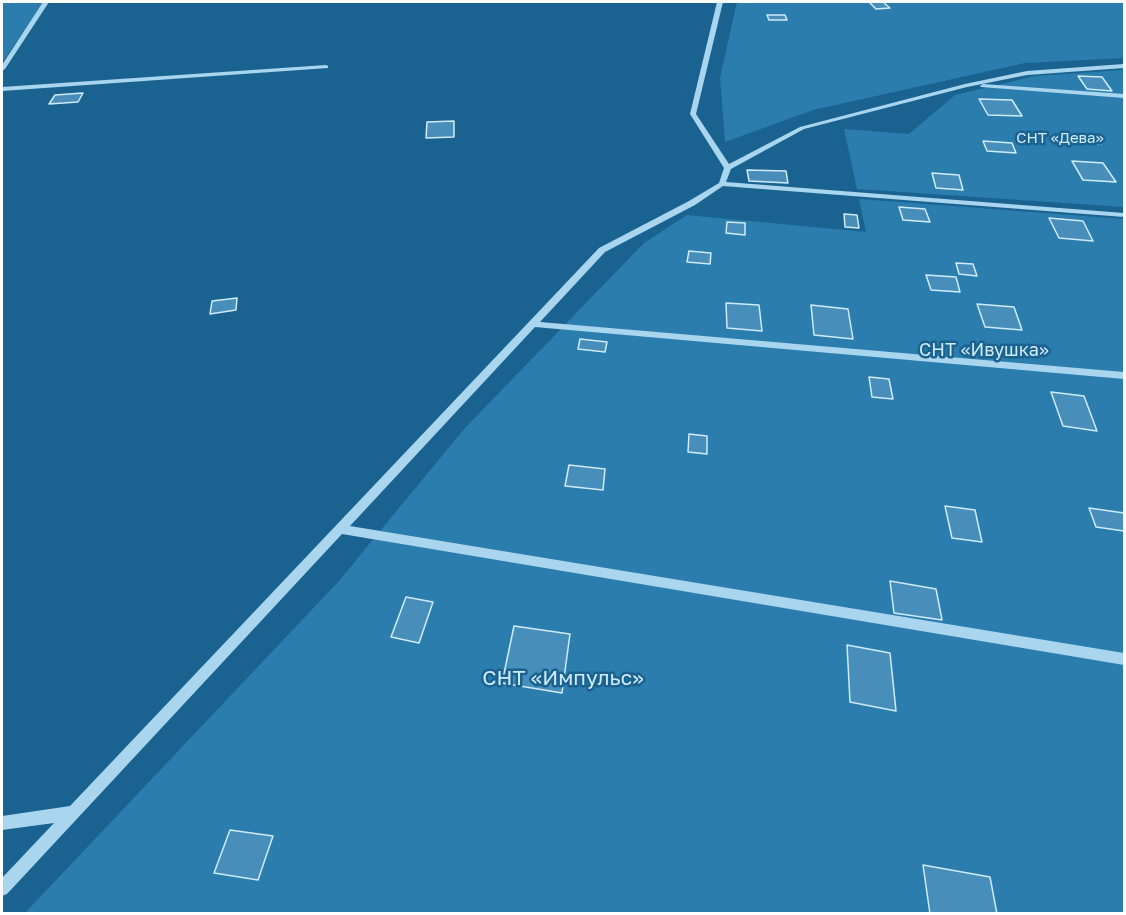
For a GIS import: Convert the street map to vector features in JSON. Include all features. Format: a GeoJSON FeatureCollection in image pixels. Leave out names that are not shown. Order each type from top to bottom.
{"type":"FeatureCollection","features":[{"type":"Feature","properties":{"kind":"street"},"geometry":{"type":"LineString","coordinates":[[2,69],[46,2]]}},
{"type":"Feature","properties":{"kind":"street"},"geometry":{"type":"LineString","coordinates":[[720,2],[693,114],[728,168]]}},
{"type":"Feature","properties":{"kind":"street"},"geometry":{"type":"LineString","coordinates":[[722,184],[728,168],[802,128],[967,85],[1027,73],[1125,66]]}},
{"type":"Feature","properties":{"kind":"street"},"geometry":{"type":"LineString","coordinates":[[2,89],[326,67]]}},
{"type":"Feature","properties":{"kind":"street"},"geometry":{"type":"LineString","coordinates":[[967,85],[1125,96]]}},
{"type":"Feature","properties":{"kind":"street"},"geometry":{"type":"LineString","coordinates":[[2,889],[602,250],[692,203],[722,184],[1125,215]]}},
{"type":"Feature","properties":{"kind":"street"},"geometry":{"type":"LineString","coordinates":[[532,324],[1125,376]]}},
{"type":"Feature","properties":{"kind":"street"},"geometry":{"type":"LineString","coordinates":[[341,528],[1125,659]]}},
{"type":"Feature","properties":{"kind":"street"},"geometry":{"type":"LineString","coordinates":[[2,823],[73,813]]}},
{"type":"Feature","properties":{"kind":"green space"},"geometry":{"type":"Polygon","coordinates":[[[2,2],[44,2],[2,63],[2,2]]]}},
{"type":"Feature","properties":{"kind":"green space"},"geometry":{"type":"Polygon","coordinates":[[[737,2],[1124,2],[1124,58],[1025,63],[813,110],[725,142],[720,78],[737,2]]]}},
{"type":"Feature","properties":{"kind":"green space","name":"СНТ «Дева»"},"geometry":{"type":"Polygon","coordinates":[[[1124,70],[1124,207],[857,189],[844,129],[909,134],[955,95],[1035,76],[1124,70]]]}},
{"type":"Feature","properties":{"kind":"green space","name":"СНТ «Импульс»"},"geometry":{"type":"Polygon","coordinates":[[[859,199],[1124,219],[1124,913],[24,914],[338,582],[464,429],[644,243],[687,215],[866,232],[859,199]]]}},
{"type":"Feature","properties":{"kind":"building"},"geometry":{"type":"Polygon","coordinates":[[[869,2],[883,2],[890,8],[876,9],[869,2]]]}},
{"type":"Feature","properties":{"kind":"building"},"geometry":{"type":"Polygon","coordinates":[[[767,15],[785,15],[787,20],[769,20],[767,15]]]}},
{"type":"Feature","properties":{"kind":"building"},"geometry":{"type":"Polygon","coordinates":[[[1078,76],[1102,77],[1112,91],[1087,89],[1078,76]]]}},
{"type":"Feature","properties":{"kind":"building"},"geometry":{"type":"Polygon","coordinates":[[[83,93],[78,102],[49,104],[55,95],[83,93]]]}},
{"type":"Feature","properties":{"kind":"building"},"geometry":{"type":"Polygon","coordinates":[[[979,99],[1012,100],[1022,116],[988,115],[979,99]]]}},
{"type":"Feature","properties":{"kind":"building"},"geometry":{"type":"Polygon","coordinates":[[[454,121],[454,137],[426,138],[427,122],[454,121]]]}},
{"type":"Feature","properties":{"kind":"building"},"geometry":{"type":"Polygon","coordinates":[[[1067,134],[1097,137],[1101,144],[1071,142],[1067,134]]]}},
{"type":"Feature","properties":{"kind":"building"},"geometry":{"type":"Polygon","coordinates":[[[983,141],[1012,143],[1016,153],[987,151],[983,141]]]}},
{"type":"Feature","properties":{"kind":"building"},"geometry":{"type":"Polygon","coordinates":[[[1072,161],[1103,163],[1116,182],[1083,180],[1072,161]]]}},
{"type":"Feature","properties":{"kind":"building"},"geometry":{"type":"Polygon","coordinates":[[[747,170],[786,171],[788,183],[749,181],[747,170]]]}},
{"type":"Feature","properties":{"kind":"building"},"geometry":{"type":"Polygon","coordinates":[[[932,173],[959,175],[963,190],[936,188],[932,173]]]}},
{"type":"Feature","properties":{"kind":"building"},"geometry":{"type":"Polygon","coordinates":[[[899,207],[925,209],[930,222],[903,220],[899,207]]]}},
{"type":"Feature","properties":{"kind":"building"},"geometry":{"type":"Polygon","coordinates":[[[844,214],[857,215],[859,228],[845,227],[844,214]]]}},
{"type":"Feature","properties":{"kind":"building"},"geometry":{"type":"Polygon","coordinates":[[[1049,218],[1083,221],[1093,241],[1059,238],[1049,218]]]}},
{"type":"Feature","properties":{"kind":"building"},"geometry":{"type":"Polygon","coordinates":[[[727,222],[745,223],[745,235],[726,233],[727,222]]]}},
{"type":"Feature","properties":{"kind":"building"},"geometry":{"type":"Polygon","coordinates":[[[689,251],[711,253],[710,264],[687,262],[689,251]]]}},
{"type":"Feature","properties":{"kind":"building"},"geometry":{"type":"Polygon","coordinates":[[[956,263],[973,264],[977,276],[959,274],[956,263]]]}},
{"type":"Feature","properties":{"kind":"building"},"geometry":{"type":"Polygon","coordinates":[[[926,275],[956,277],[960,292],[931,290],[926,275]]]}},
{"type":"Feature","properties":{"kind":"building"},"geometry":{"type":"Polygon","coordinates":[[[237,298],[236,310],[210,314],[212,301],[237,298]]]}},
{"type":"Feature","properties":{"kind":"building"},"geometry":{"type":"Polygon","coordinates":[[[726,303],[759,305],[762,331],[727,328],[726,303]]]}},
{"type":"Feature","properties":{"kind":"building"},"geometry":{"type":"Polygon","coordinates":[[[977,304],[1014,307],[1022,330],[985,327],[977,304]]]}},
{"type":"Feature","properties":{"kind":"building"},"geometry":{"type":"Polygon","coordinates":[[[811,305],[848,309],[853,339],[814,335],[811,305]]]}},
{"type":"Feature","properties":{"kind":"building"},"geometry":{"type":"Polygon","coordinates":[[[580,339],[607,342],[605,352],[578,349],[580,339]]]}},
{"type":"Feature","properties":{"kind":"building"},"geometry":{"type":"Polygon","coordinates":[[[869,377],[889,379],[893,399],[872,397],[869,377]]]}},
{"type":"Feature","properties":{"kind":"building"},"geometry":{"type":"Polygon","coordinates":[[[1051,392],[1084,396],[1097,431],[1063,426],[1051,392]]]}},
{"type":"Feature","properties":{"kind":"building"},"geometry":{"type":"Polygon","coordinates":[[[689,434],[707,436],[707,454],[688,452],[689,434]]]}},
{"type":"Feature","properties":{"kind":"building"},"geometry":{"type":"Polygon","coordinates":[[[569,465],[605,469],[603,490],[565,486],[569,465]]]}},
{"type":"Feature","properties":{"kind":"building"},"geometry":{"type":"Polygon","coordinates":[[[945,506],[975,510],[982,542],[952,538],[945,506]]]}},
{"type":"Feature","properties":{"kind":"building"},"geometry":{"type":"Polygon","coordinates":[[[1089,508],[1124,513],[1124,531],[1096,527],[1089,508]]]}},
{"type":"Feature","properties":{"kind":"building"},"geometry":{"type":"Polygon","coordinates":[[[890,581],[936,589],[942,620],[894,613],[890,581]]]}},
{"type":"Feature","properties":{"kind":"building"},"geometry":{"type":"Polygon","coordinates":[[[406,597],[433,602],[419,643],[391,637],[406,597]]]}},
{"type":"Feature","properties":{"kind":"building"},"geometry":{"type":"Polygon","coordinates":[[[514,626],[570,634],[562,693],[502,683],[514,626]]]}},
{"type":"Feature","properties":{"kind":"building"},"geometry":{"type":"Polygon","coordinates":[[[847,645],[890,653],[896,711],[850,702],[847,645]]]}},
{"type":"Feature","properties":{"kind":"building"},"geometry":{"type":"Polygon","coordinates":[[[230,830],[273,836],[258,880],[214,873],[230,830]]]}},
{"type":"Feature","properties":{"kind":"building"},"geometry":{"type":"Polygon","coordinates":[[[923,865],[990,877],[997,914],[930,914],[923,865]]]}},
{"type":"Feature","properties":{"kind":"park label","name":"СНТ «Ивушка»"},"geometry":{"type":"Point","coordinates":[984,350]}}]}
